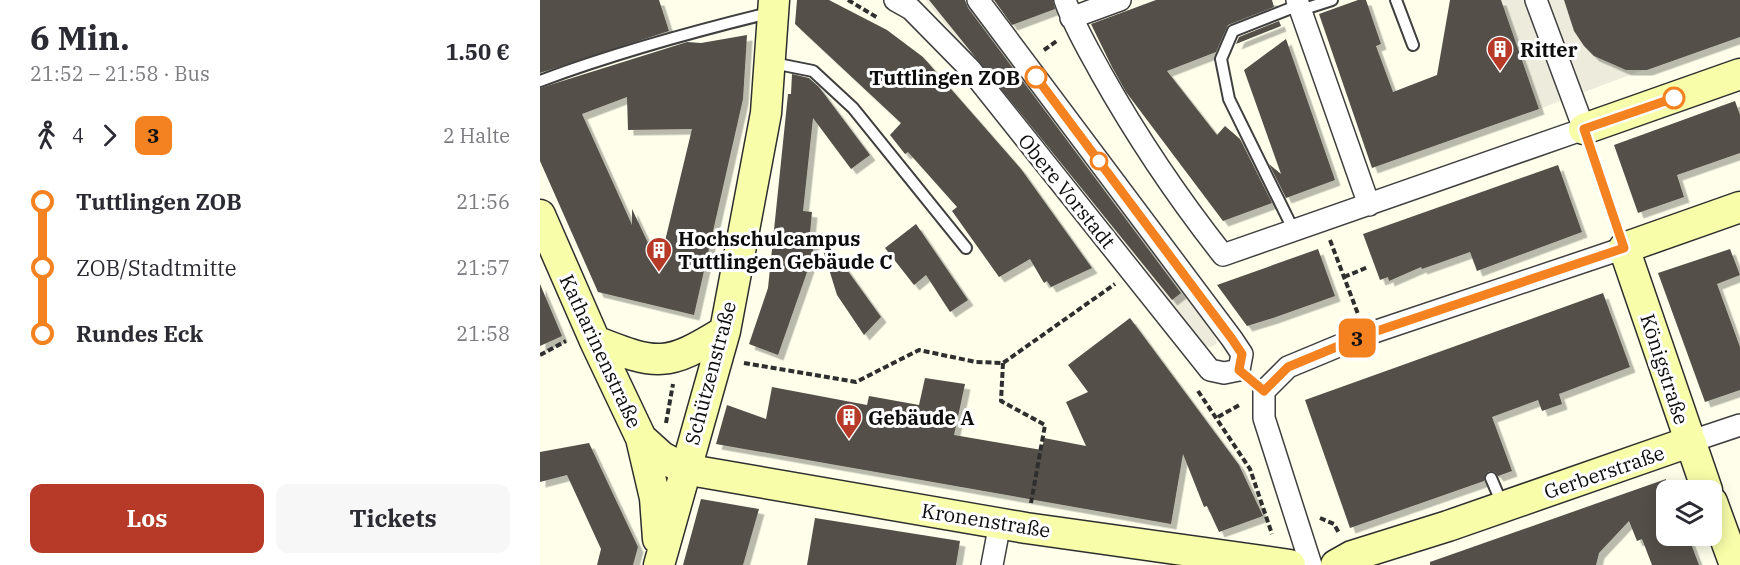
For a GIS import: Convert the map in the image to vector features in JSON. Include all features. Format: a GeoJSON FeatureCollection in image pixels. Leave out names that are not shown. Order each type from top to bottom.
{"type":"FeatureCollection","features":[{"type":"Feature","properties":{"kind":"street","name":"Obere Vorstadt"},"geometry":{"type":"LineString","coordinates":[[895,0],[911,9],[970,69],[1210,370],[1224,374],[1239,370],[1242,354],[1232,339],[978,0]]}},
{"type":"Feature","properties":{"kind":"street"},"geometry":{"type":"LineString","coordinates":[[1120,0],[1071,15],[1122,110],[1194,218],[1223,255],[1584,129],[1739,79]]}},
{"type":"Feature","properties":{"kind":"street"},"geometry":{"type":"LineString","coordinates":[[1536,0],[1584,129]]}},
{"type":"Feature","properties":{"kind":"street"},"geometry":{"type":"LineString","coordinates":[[1299,5],[1369,204]]}},
{"type":"Feature","properties":{"kind":"street","name":"Schützenstraße"},"geometry":{"type":"LineString","coordinates":[[659,562],[725,331],[766,113],[773,6]]}},
{"type":"Feature","properties":{"kind":"street"},"geometry":{"type":"LineString","coordinates":[[1311,565],[1264,418],[1264,391],[1288,367],[1365,335],[1740,207]]}},
{"type":"Feature","properties":{"kind":"street","name":"Katharinenstraße"},"geometry":{"type":"LineString","coordinates":[[540,214],[595,341],[641,438],[662,457],[684,469]]}},
{"type":"Feature","properties":{"kind":"street","name":"Königstraße"},"geometry":{"type":"LineString","coordinates":[[1624,248],[1703,480]]}},
{"type":"Feature","properties":{"kind":"street"},"geometry":{"type":"LineString","coordinates":[[595,341],[631,355],[661,360],[687,354],[725,331]]}},
{"type":"Feature","properties":{"kind":"street"},"geometry":{"type":"LineString","coordinates":[[1239,370],[1264,391]]}},
{"type":"Feature","properties":{"kind":"street","name":"Gerberstraße"},"geometry":{"type":"LineString","coordinates":[[1336,565],[1352,556],[1740,426]]}},
{"type":"Feature","properties":{"kind":"street"},"geometry":{"type":"LineString","coordinates":[[641,438],[655,498],[659,562]]}},
{"type":"Feature","properties":{"kind":"street","name":"Kronenstraße"},"geometry":{"type":"LineString","coordinates":[[684,469],[1013,525],[1290,565]]}},
{"type":"Feature","properties":{"kind":"street"},"geometry":{"type":"LineString","coordinates":[[992,565],[1013,525]]}},
{"type":"Feature","properties":{"kind":"street"},"geometry":{"type":"LineString","coordinates":[[1722,529],[1735,565]]}},
{"type":"Feature","properties":{"kind":"lane"},"geometry":{"type":"LineString","coordinates":[[1294,231],[1230,99],[1221,59],[1233,31],[1299,5],[1332,0]]}},
{"type":"Feature","properties":{"kind":"lane"},"geometry":{"type":"LineString","coordinates":[[1396,0],[1413,45]]}},
{"type":"Feature","properties":{"kind":"lane"},"geometry":{"type":"LineString","coordinates":[[540,81],[598,59],[773,6]]}},
{"type":"Feature","properties":{"kind":"lane"},"geometry":{"type":"LineString","coordinates":[[769,63],[813,71],[853,108],[966,248]]}},
{"type":"Feature","properties":{"kind":"lane"},"geometry":{"type":"LineString","coordinates":[[1491,478],[1503,507]]}},
{"type":"Feature","properties":{"kind":"path"},"geometry":{"type":"LineString","coordinates":[[1025,62],[1071,15]]}},
{"type":"Feature","properties":{"kind":"path"},"geometry":{"type":"LineString","coordinates":[[1323,220],[1365,335]]}},
{"type":"Feature","properties":{"kind":"path"},"geometry":{"type":"LineString","coordinates":[[1344,277],[1368,267]]}},
{"type":"Feature","properties":{"kind":"path"},"geometry":{"type":"LineString","coordinates":[[717,360],[856,382],[918,350],[976,362],[1004,363],[1131,272]]}},
{"type":"Feature","properties":{"kind":"path"},"geometry":{"type":"LineString","coordinates":[[1004,363],[1001,401],[1045,425],[1013,525]]}},
{"type":"Feature","properties":{"kind":"path"},"geometry":{"type":"LineString","coordinates":[[1218,417],[1250,469],[1272,528]]}},
{"type":"Feature","properties":{"kind":"shaded area","name":"Tuttlingen ZOB"},"geometry":{"type":"Polygon","coordinates":[[[925,0],[963,0],[1061,128],[1053,136],[1116,216],[1124,210],[1210,325],[1217,343],[1212,347],[1204,346],[1141,263],[925,0]]]}},
{"type":"Feature","properties":{"kind":"shaded area"},"geometry":{"type":"Polygon","coordinates":[[[1501,0],[1564,0],[1574,30],[1594,56],[1626,70],[1643,70],[1539,109],[1501,0]]]}},
{"type":"Feature","properties":{"kind":"building"},"geometry":{"type":"Polygon","coordinates":[[[540,0],[659,0],[669,31],[540,73],[540,0]]]}},
{"type":"Feature","properties":{"kind":"building"},"geometry":{"type":"Polygon","coordinates":[[[797,0],[829,0],[887,30],[923,57],[1021,169],[1092,268],[1051,287],[1047,281],[1044,283],[1030,259],[999,277],[952,211],[957,207],[908,152],[905,154],[890,135],[901,123],[795,24],[797,0]]]}},
{"type":"Feature","properties":{"kind":"building","name":"Tuttlingen ZOB"},"geometry":{"type":"Polygon","coordinates":[[[929,0],[965,0],[968,8],[1181,293],[1172,300],[929,0]]]}},
{"type":"Feature","properties":{"kind":"building"},"geometry":{"type":"Polygon","coordinates":[[[994,0],[1053,0],[1055,9],[1012,25],[994,0]]]}},
{"type":"Feature","properties":{"kind":"building"},"geometry":{"type":"Polygon","coordinates":[[[1156,0],[1272,0],[1274,7],[1228,25],[1216,52],[1167,71],[1217,135],[1225,126],[1240,139],[1272,203],[1223,221],[1126,92],[1091,24],[1156,0]]]}},
{"type":"Feature","properties":{"kind":"building"},"geometry":{"type":"Polygon","coordinates":[[[1358,0],[1366,0],[1381,44],[1376,46],[1393,92],[1437,75],[1450,0],[1501,0],[1539,109],[1372,168],[1319,14],[1358,0]]]}},
{"type":"Feature","properties":{"kind":"building"},"geometry":{"type":"Polygon","coordinates":[[[1564,0],[1740,0],[1740,37],[1647,70],[1626,70],[1594,56],[1584,46],[1574,31],[1564,0]]]}},
{"type":"Feature","properties":{"kind":"building"},"geometry":{"type":"Polygon","coordinates":[[[1279,21],[1281,26],[1236,44],[1239,37],[1279,21]]]}},
{"type":"Feature","properties":{"kind":"building"},"geometry":{"type":"Polygon","coordinates":[[[747,35],[743,99],[694,315],[598,292],[540,161],[540,88],[687,42],[701,43],[747,35]],[[627,97],[582,114],[632,225],[632,209],[659,266],[692,129],[628,130],[627,97]]]}},
{"type":"Feature","properties":{"kind":"building"},"geometry":{"type":"Polygon","coordinates":[[[1286,39],[1335,180],[1286,198],[1269,164],[1281,174],[1244,70],[1286,39]]]}},
{"type":"Feature","properties":{"kind":"building"},"geometry":{"type":"Polygon","coordinates":[[[792,74],[809,78],[819,87],[870,155],[851,169],[813,118],[803,211],[812,212],[810,233],[815,233],[812,258],[778,355],[749,344],[768,288],[792,74]]]}},
{"type":"Feature","properties":{"kind":"building"},"geometry":{"type":"Polygon","coordinates":[[[1735,101],[1740,115],[1740,153],[1677,175],[1684,197],[1638,213],[1614,145],[1735,101]]]}},
{"type":"Feature","properties":{"kind":"building"},"geometry":{"type":"Polygon","coordinates":[[[1558,165],[1582,232],[1477,271],[1470,252],[1422,269],[1421,267],[1389,281],[1388,277],[1380,280],[1363,234],[1558,165]]]}},
{"type":"Feature","properties":{"kind":"building"},"geometry":{"type":"Polygon","coordinates":[[[916,224],[968,300],[950,312],[926,275],[914,285],[885,248],[916,224]]]}},
{"type":"Feature","properties":{"kind":"building"},"geometry":{"type":"Polygon","coordinates":[[[822,235],[881,317],[864,335],[837,295],[819,237],[822,235]]]}},
{"type":"Feature","properties":{"kind":"building"},"geometry":{"type":"Polygon","coordinates":[[[1318,249],[1335,296],[1247,326],[1217,285],[1318,249]]]}},
{"type":"Feature","properties":{"kind":"building"},"geometry":{"type":"Polygon","coordinates":[[[1730,249],[1740,275],[1717,284],[1740,347],[1740,390],[1705,402],[1658,273],[1730,249]]]}},
{"type":"Feature","properties":{"kind":"building"},"geometry":{"type":"Polygon","coordinates":[[[540,284],[562,336],[540,346],[540,284]]]}},
{"type":"Feature","properties":{"kind":"building"},"geometry":{"type":"Polygon","coordinates":[[[1603,293],[1630,367],[1559,394],[1562,404],[1542,411],[1538,400],[1492,417],[1512,471],[1498,476],[1495,472],[1489,471],[1485,474],[1484,481],[1350,528],[1305,400],[1603,293]]]}},
{"type":"Feature","properties":{"kind":"building"},"geometry":{"type":"Polygon","coordinates":[[[1130,318],[1239,465],[1263,516],[1219,532],[1207,506],[1204,507],[1183,454],[1171,524],[716,444],[727,405],[766,419],[772,387],[867,405],[869,396],[919,405],[925,378],[965,384],[954,435],[1042,450],[1044,438],[1086,446],[1066,402],[1088,392],[1068,365],[1130,318]]]}},
{"type":"Feature","properties":{"kind":"building"},"geometry":{"type":"Polygon","coordinates":[[[589,443],[638,547],[633,565],[597,565],[601,549],[567,475],[540,482],[540,452],[589,443]]]}},
{"type":"Feature","properties":{"kind":"building"},"geometry":{"type":"Polygon","coordinates":[[[1656,483],[1656,546],[1692,546],[1699,565],[1652,565],[1642,539],[1637,541],[1629,521],[1599,553],[1596,565],[1430,565],[1430,562],[1656,483]]]}},
{"type":"Feature","properties":{"kind":"building"},"geometry":{"type":"Polygon","coordinates":[[[701,499],[759,509],[743,565],[683,565],[701,499]]]}},
{"type":"Feature","properties":{"kind":"building"},"geometry":{"type":"Polygon","coordinates":[[[815,518],[960,541],[956,565],[807,565],[815,518]]]}},
{"type":"Feature","properties":{"kind":"bus line","name":"3"},"geometry":{"type":"LineString","coordinates":[[1036,77],[1232,339],[1242,354],[1239,370],[1264,391],[1288,367],[1365,335],[1624,248],[1584,129],[1674,98]]}},
{"type":"Feature","properties":{"kind":"place","name":"Ritter"},"geometry":{"type":"Point","coordinates":[1500,72]}},
{"type":"Feature","properties":{"kind":"place","name":"Tuttlingen ZOB"},"geometry":{"type":"Point","coordinates":[1036,77]}},
{"type":"Feature","properties":{"kind":"place","name":"Hochschulcampus Tuttlingen Gebäude C"},"geometry":{"type":"Point","coordinates":[659,273]}},
{"type":"Feature","properties":{"kind":"place","name":"Gebäude A"},"geometry":{"type":"Point","coordinates":[849,440]}}]}
